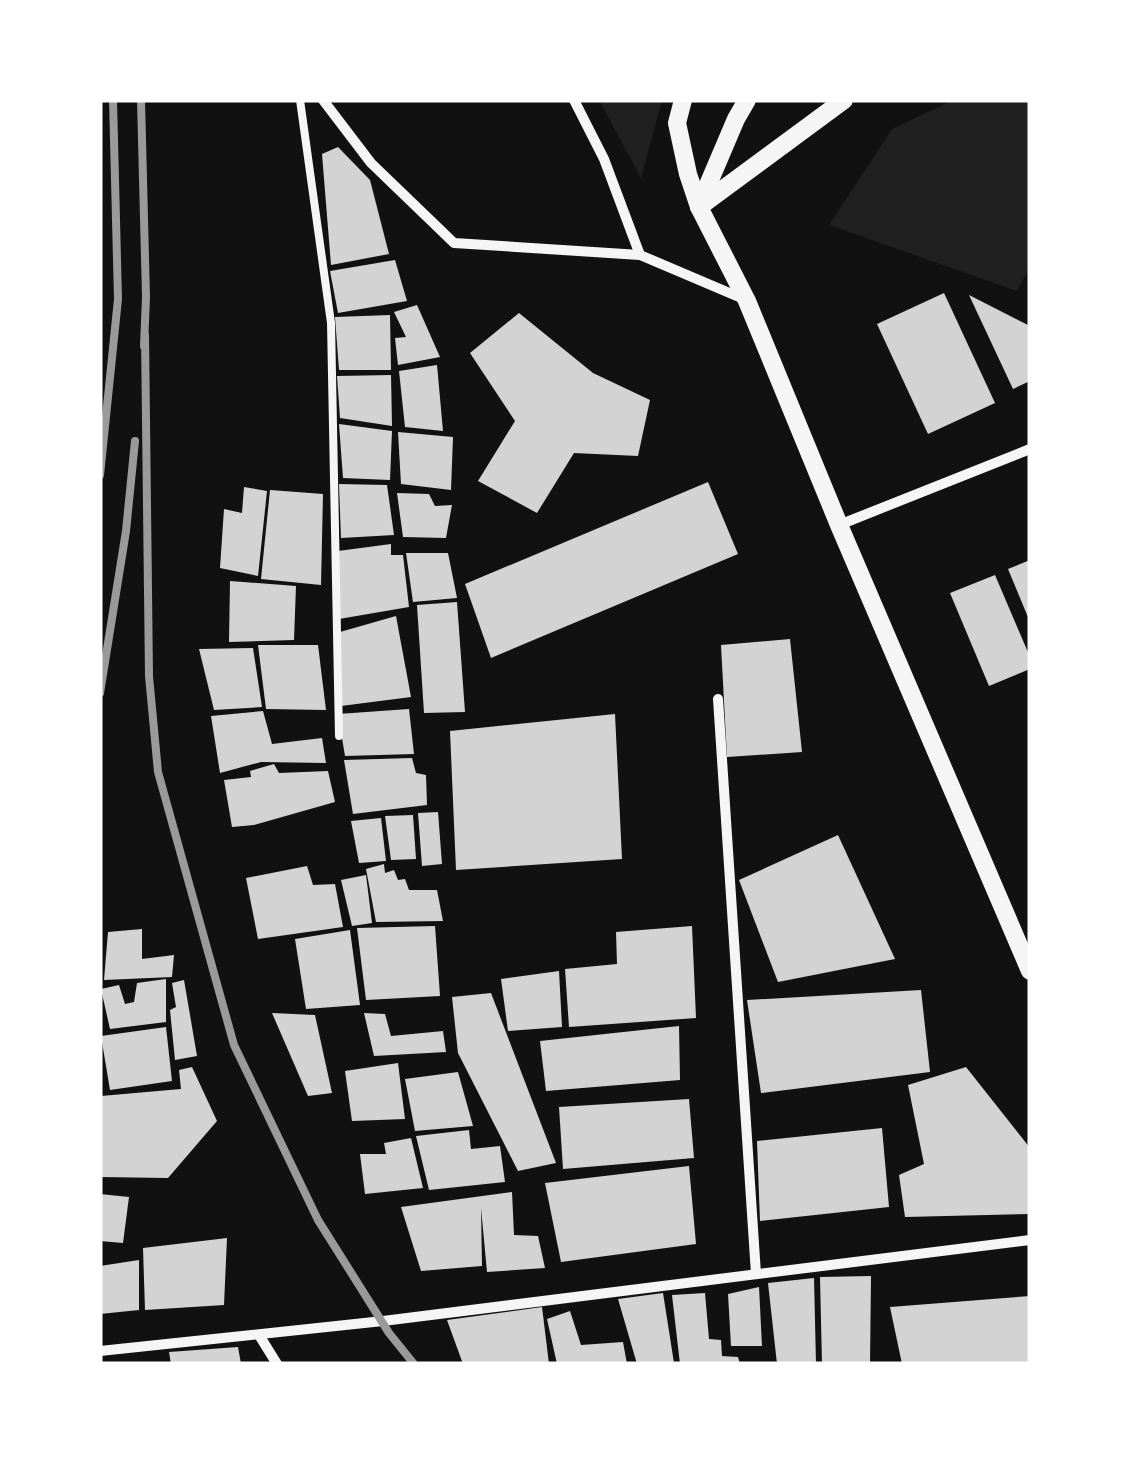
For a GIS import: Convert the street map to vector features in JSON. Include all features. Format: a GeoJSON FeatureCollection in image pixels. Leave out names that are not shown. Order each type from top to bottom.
{"type":"FeatureCollection","features":[{"type":"Feature","properties":{"kind":"street"},"geometry":{"type":"LineString","coordinates":[[323,100],[371,163],[454,243],[640,255],[747,301]]}},
{"type":"Feature","properties":{"kind":"street"},"geometry":{"type":"LineString","coordinates":[[574,100],[604,160],[640,255]]}},
{"type":"Feature","properties":{"kind":"street"},"geometry":{"type":"LineString","coordinates":[[683,100],[677,123],[699,206],[747,301],[838,525],[1030,971]]}},
{"type":"Feature","properties":{"kind":"street"},"geometry":{"type":"LineString","coordinates":[[699,206],[747,100]]}},
{"type":"Feature","properties":{"kind":"street"},"geometry":{"type":"LineString","coordinates":[[699,206],[844,100]]}},
{"type":"Feature","properties":{"kind":"street"},"geometry":{"type":"LineString","coordinates":[[838,525],[1030,449]]}},
{"type":"Feature","properties":{"kind":"street"},"geometry":{"type":"LineString","coordinates":[[718,699],[756,1274]]}},
{"type":"Feature","properties":{"kind":"street"},"geometry":{"type":"LineString","coordinates":[[100,1351],[1030,1240]]}},
{"type":"Feature","properties":{"kind":"street"},"geometry":{"type":"LineString","coordinates":[[258,1335],[277,1364]]}},
{"type":"Feature","properties":{"kind":"lane"},"geometry":{"type":"LineString","coordinates":[[300,100],[330,324],[339,736]]}},
{"type":"Feature","properties":{"kind":"shaded area"},"geometry":{"type":"Polygon","coordinates":[[[599,100],[662,100],[641,178],[599,100]]]}},
{"type":"Feature","properties":{"kind":"shaded area"},"geometry":{"type":"Polygon","coordinates":[[[953,100],[1030,100],[1030,267],[1017,291],[829,225],[892,129],[953,100]]]}},
{"type":"Feature","properties":{"kind":"building"},"geometry":{"type":"Polygon","coordinates":[[[338,147],[370,180],[389,254],[331,265],[322,154],[338,147]]]}},
{"type":"Feature","properties":{"kind":"building"},"geometry":{"type":"Polygon","coordinates":[[[395,260],[407,301],[338,313],[330,271],[395,260]]]}},
{"type":"Feature","properties":{"kind":"building"},"geometry":{"type":"Polygon","coordinates":[[[944,293],[995,403],[928,434],[877,324],[944,293]]]}},
{"type":"Feature","properties":{"kind":"building"},"geometry":{"type":"Polygon","coordinates":[[[969,295],[1030,326],[1030,381],[1013,389],[969,295]]]}},
{"type":"Feature","properties":{"kind":"building"},"geometry":{"type":"Polygon","coordinates":[[[417,305],[440,357],[398,365],[395,338],[406,337],[394,312],[417,305]]]}},
{"type":"Feature","properties":{"kind":"building"},"geometry":{"type":"Polygon","coordinates":[[[519,313],[593,373],[650,400],[638,456],[574,453],[537,513],[478,481],[515,421],[470,353],[519,313]]]}},
{"type":"Feature","properties":{"kind":"building"},"geometry":{"type":"Polygon","coordinates":[[[390,315],[391,370],[339,370],[335,317],[390,315]]]}},
{"type":"Feature","properties":{"kind":"building"},"geometry":{"type":"Polygon","coordinates":[[[437,365],[443,431],[405,427],[399,371],[437,365]]]}},
{"type":"Feature","properties":{"kind":"building"},"geometry":{"type":"Polygon","coordinates":[[[391,375],[392,426],[340,418],[337,376],[391,375]]]}},
{"type":"Feature","properties":{"kind":"building"},"geometry":{"type":"Polygon","coordinates":[[[339,424],[392,431],[390,480],[343,478],[339,424]]]}},
{"type":"Feature","properties":{"kind":"building"},"geometry":{"type":"Polygon","coordinates":[[[398,432],[453,437],[451,490],[401,484],[398,432]]]}},
{"type":"Feature","properties":{"kind":"building"},"geometry":{"type":"Polygon","coordinates":[[[708,482],[738,554],[491,658],[465,584],[708,482]]]}},
{"type":"Feature","properties":{"kind":"building"},"geometry":{"type":"Polygon","coordinates":[[[339,484],[387,485],[394,535],[341,538],[339,484]]]}},
{"type":"Feature","properties":{"kind":"building"},"geometry":{"type":"Polygon","coordinates":[[[244,487],[267,491],[258,576],[220,568],[224,509],[242,513],[244,487]]]}},
{"type":"Feature","properties":{"kind":"building"},"geometry":{"type":"Polygon","coordinates":[[[270,490],[323,494],[321,585],[261,579],[270,490]]]}},
{"type":"Feature","properties":{"kind":"building"},"geometry":{"type":"Polygon","coordinates":[[[397,493],[429,494],[435,506],[452,505],[446,538],[403,537],[397,493]]]}},
{"type":"Feature","properties":{"kind":"building"},"geometry":{"type":"Polygon","coordinates":[[[391,544],[391,555],[403,555],[409,607],[339,619],[338,551],[391,544]]]}},
{"type":"Feature","properties":{"kind":"building"},"geometry":{"type":"Polygon","coordinates":[[[406,553],[448,553],[457,598],[413,602],[406,553]]]}},
{"type":"Feature","properties":{"kind":"building"},"geometry":{"type":"Polygon","coordinates":[[[1030,560],[1030,622],[1008,569],[1030,560]]]}},
{"type":"Feature","properties":{"kind":"building"},"geometry":{"type":"Polygon","coordinates":[[[995,575],[1030,657],[1030,669],[989,686],[950,593],[995,575]]]}},
{"type":"Feature","properties":{"kind":"building"},"geometry":{"type":"Polygon","coordinates":[[[230,581],[296,586],[294,640],[229,642],[230,581]]]}},
{"type":"Feature","properties":{"kind":"building"},"geometry":{"type":"Polygon","coordinates":[[[457,602],[465,712],[424,713],[417,605],[457,602]]]}},
{"type":"Feature","properties":{"kind":"building"},"geometry":{"type":"Polygon","coordinates":[[[396,616],[411,697],[341,706],[340,632],[396,616]]]}},
{"type":"Feature","properties":{"kind":"building"},"geometry":{"type":"Polygon","coordinates":[[[790,639],[802,752],[727,757],[721,645],[790,639]]]}},
{"type":"Feature","properties":{"kind":"building"},"geometry":{"type":"Polygon","coordinates":[[[258,645],[318,645],[326,710],[266,709],[258,645]]]}},
{"type":"Feature","properties":{"kind":"building"},"geometry":{"type":"Polygon","coordinates":[[[253,648],[262,707],[214,710],[199,649],[253,648]]]}},
{"type":"Feature","properties":{"kind":"building"},"geometry":{"type":"Polygon","coordinates":[[[409,709],[414,754],[345,756],[338,714],[409,709]]]}},
{"type":"Feature","properties":{"kind":"building"},"geometry":{"type":"Polygon","coordinates":[[[263,711],[272,744],[322,738],[326,763],[261,762],[220,773],[211,716],[263,711]]]}},
{"type":"Feature","properties":{"kind":"building"},"geometry":{"type":"Polygon","coordinates":[[[615,714],[622,859],[456,870],[450,731],[615,714]]]}},
{"type":"Feature","properties":{"kind":"building"},"geometry":{"type":"Polygon","coordinates":[[[412,758],[416,773],[426,775],[427,805],[353,814],[344,760],[412,758]]]}},
{"type":"Feature","properties":{"kind":"building"},"geometry":{"type":"Polygon","coordinates":[[[274,764],[279,773],[328,771],[335,802],[254,825],[232,827],[224,780],[251,777],[250,771],[274,764]]]}},
{"type":"Feature","properties":{"kind":"building"},"geometry":{"type":"Polygon","coordinates":[[[438,812],[442,864],[422,866],[418,813],[438,812]]]}},
{"type":"Feature","properties":{"kind":"building"},"geometry":{"type":"Polygon","coordinates":[[[413,815],[416,859],[391,860],[385,816],[413,815]]]}},
{"type":"Feature","properties":{"kind":"building"},"geometry":{"type":"Polygon","coordinates":[[[381,818],[386,861],[359,863],[351,821],[381,818]]]}},
{"type":"Feature","properties":{"kind":"building"},"geometry":{"type":"Polygon","coordinates":[[[838,835],[895,959],[778,982],[739,880],[838,835]]]}},
{"type":"Feature","properties":{"kind":"building"},"geometry":{"type":"Polygon","coordinates":[[[384,864],[385,873],[394,870],[398,880],[405,879],[409,890],[437,890],[443,921],[376,922],[366,869],[384,864]]]}},
{"type":"Feature","properties":{"kind":"building"},"geometry":{"type":"Polygon","coordinates":[[[307,866],[313,885],[335,884],[343,927],[258,939],[246,878],[307,866]]]}},
{"type":"Feature","properties":{"kind":"building"},"geometry":{"type":"Polygon","coordinates":[[[366,875],[372,923],[352,926],[341,880],[366,875]]]}},
{"type":"Feature","properties":{"kind":"building"},"geometry":{"type":"Polygon","coordinates":[[[435,926],[440,996],[366,1000],[357,928],[435,926]]]}},
{"type":"Feature","properties":{"kind":"building"},"geometry":{"type":"Polygon","coordinates":[[[692,926],[696,1018],[569,1027],[565,969],[617,964],[616,932],[692,926]]]}},
{"type":"Feature","properties":{"kind":"building"},"geometry":{"type":"Polygon","coordinates":[[[142,929],[142,959],[174,955],[172,977],[104,980],[108,932],[142,929]]]}},
{"type":"Feature","properties":{"kind":"building"},"geometry":{"type":"Polygon","coordinates":[[[350,930],[360,1005],[306,1009],[295,939],[350,930]]]}},
{"type":"Feature","properties":{"kind":"building"},"geometry":{"type":"Polygon","coordinates":[[[559,971],[562,1027],[508,1031],[501,979],[559,971]]]}},
{"type":"Feature","properties":{"kind":"building"},"geometry":{"type":"Polygon","coordinates":[[[166,979],[166,1022],[110,1029],[101,989],[119,985],[125,1004],[134,1002],[137,983],[166,979]]]}},
{"type":"Feature","properties":{"kind":"building"},"geometry":{"type":"Polygon","coordinates":[[[184,980],[197,1056],[175,1060],[170,1010],[176,1007],[172,983],[184,980]]]}},
{"type":"Feature","properties":{"kind":"building"},"geometry":{"type":"Polygon","coordinates":[[[921,990],[930,1072],[761,1093],[747,1000],[921,990]]]}},
{"type":"Feature","properties":{"kind":"building"},"geometry":{"type":"Polygon","coordinates":[[[491,993],[556,1163],[518,1171],[458,1053],[452,997],[491,993]]]}},
{"type":"Feature","properties":{"kind":"building"},"geometry":{"type":"Polygon","coordinates":[[[272,1013],[315,1015],[332,1093],[308,1096],[272,1013]]]}},
{"type":"Feature","properties":{"kind":"building"},"geometry":{"type":"Polygon","coordinates":[[[364,1013],[385,1014],[391,1036],[443,1031],[446,1052],[374,1056],[364,1013]]]}},
{"type":"Feature","properties":{"kind":"building"},"geometry":{"type":"Polygon","coordinates":[[[679,1026],[680,1080],[546,1091],[540,1041],[679,1026]]]}},
{"type":"Feature","properties":{"kind":"building"},"geometry":{"type":"Polygon","coordinates":[[[166,1027],[172,1081],[110,1090],[101,1036],[166,1027]]]}},
{"type":"Feature","properties":{"kind":"building"},"geometry":{"type":"Polygon","coordinates":[[[398,1063],[405,1119],[352,1121],[345,1071],[398,1063]]]}},
{"type":"Feature","properties":{"kind":"building"},"geometry":{"type":"Polygon","coordinates":[[[192,1067],[217,1121],[168,1178],[100,1177],[101,1096],[181,1089],[179,1070],[192,1067]]]}},
{"type":"Feature","properties":{"kind":"building"},"geometry":{"type":"Polygon","coordinates":[[[966,1067],[1030,1148],[1030,1214],[905,1217],[899,1175],[924,1164],[908,1085],[966,1067]]]}},
{"type":"Feature","properties":{"kind":"building"},"geometry":{"type":"Polygon","coordinates":[[[458,1072],[473,1126],[415,1131],[405,1079],[458,1072]]]}},
{"type":"Feature","properties":{"kind":"building"},"geometry":{"type":"Polygon","coordinates":[[[689,1099],[694,1158],[563,1169],[559,1107],[689,1099]]]}},
{"type":"Feature","properties":{"kind":"building"},"geometry":{"type":"Polygon","coordinates":[[[882,1128],[889,1207],[760,1221],[757,1141],[882,1128]]]}},
{"type":"Feature","properties":{"kind":"building"},"geometry":{"type":"Polygon","coordinates":[[[469,1130],[471,1149],[500,1146],[505,1182],[429,1190],[416,1136],[469,1130]]]}},
{"type":"Feature","properties":{"kind":"building"},"geometry":{"type":"Polygon","coordinates":[[[411,1138],[423,1188],[365,1194],[360,1154],[386,1154],[384,1143],[411,1138]]]}},
{"type":"Feature","properties":{"kind":"building"},"geometry":{"type":"Polygon","coordinates":[[[689,1166],[696,1244],[561,1262],[545,1183],[689,1166]]]}},
{"type":"Feature","properties":{"kind":"building"},"geometry":{"type":"Polygon","coordinates":[[[512,1192],[514,1235],[538,1236],[545,1268],[487,1272],[481,1208],[482,1266],[421,1271],[401,1207],[512,1192]]]}},
{"type":"Feature","properties":{"kind":"building"},"geometry":{"type":"Polygon","coordinates":[[[100,1194],[129,1197],[123,1243],[100,1241],[100,1194]]]}},
{"type":"Feature","properties":{"kind":"building"},"geometry":{"type":"Polygon","coordinates":[[[227,1238],[224,1305],[145,1310],[143,1248],[227,1238]]]}},
{"type":"Feature","properties":{"kind":"building"},"geometry":{"type":"Polygon","coordinates":[[[139,1260],[139,1310],[100,1314],[100,1266],[139,1260]]]}},
{"type":"Feature","properties":{"kind":"building"},"geometry":{"type":"Polygon","coordinates":[[[871,1276],[870,1364],[822,1364],[820,1277],[871,1276]]]}},
{"type":"Feature","properties":{"kind":"building"},"geometry":{"type":"Polygon","coordinates":[[[814,1278],[816,1364],[777,1364],[768,1283],[814,1278]]]}},
{"type":"Feature","properties":{"kind":"building"},"geometry":{"type":"Polygon","coordinates":[[[759,1287],[762,1346],[731,1346],[728,1294],[759,1287]]]}},
{"type":"Feature","properties":{"kind":"building"},"geometry":{"type":"Polygon","coordinates":[[[663,1293],[674,1363],[637,1364],[618,1299],[663,1293]]]}},
{"type":"Feature","properties":{"kind":"building"},"geometry":{"type":"Polygon","coordinates":[[[705,1293],[709,1339],[721,1340],[722,1356],[738,1357],[740,1364],[680,1364],[672,1295],[705,1293]]]}},
{"type":"Feature","properties":{"kind":"building"},"geometry":{"type":"Polygon","coordinates":[[[1030,1296],[1030,1362],[902,1364],[890,1307],[1030,1296]]]}},
{"type":"Feature","properties":{"kind":"building"},"geometry":{"type":"Polygon","coordinates":[[[542,1307],[549,1364],[463,1364],[447,1320],[542,1307]]]}},
{"type":"Feature","properties":{"kind":"building"},"geometry":{"type":"Polygon","coordinates":[[[570,1311],[581,1345],[623,1342],[627,1364],[557,1364],[547,1319],[570,1311]]]}},
{"type":"Feature","properties":{"kind":"building"},"geometry":{"type":"Polygon","coordinates":[[[238,1347],[241,1364],[171,1364],[169,1352],[238,1347]]]}},
{"type":"Feature","properties":{"kind":"railway"},"geometry":{"type":"LineString","coordinates":[[100,475],[118,299],[113,100]]}},
{"type":"Feature","properties":{"kind":"railway"},"geometry":{"type":"LineString","coordinates":[[141,100],[144,346]]}},
{"type":"Feature","properties":{"kind":"railway"},"geometry":{"type":"LineString","coordinates":[[145,335],[149,676],[158,772],[234,1045],[318,1220],[389,1333],[414,1364]]}},
{"type":"Feature","properties":{"kind":"railway"},"geometry":{"type":"LineString","coordinates":[[100,693],[126,531],[135,441]]}}]}
